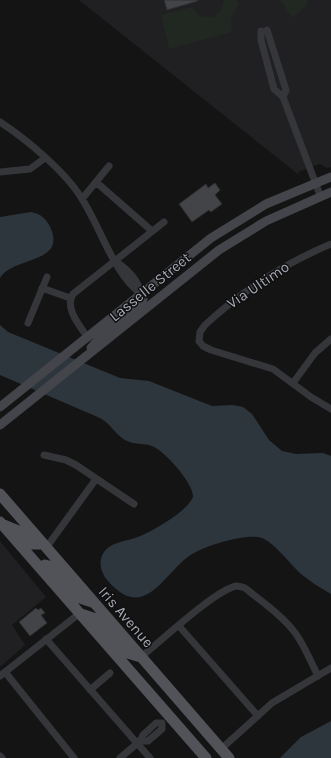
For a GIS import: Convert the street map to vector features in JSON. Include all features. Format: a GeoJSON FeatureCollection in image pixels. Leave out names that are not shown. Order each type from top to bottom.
{"type":"FeatureCollection","features":[{"type":"Feature","properties":{"kind":"main road","name":"Lasselle Street"},"geometry":{"type":"LineString","coordinates":[[0,407],[201,246],[234,223],[266,204],[331,177]]}},
{"type":"Feature","properties":{"kind":"main road","name":"Lasselle Street"},"geometry":{"type":"LineString","coordinates":[[0,425],[223,247],[260,224],[320,195],[331,192]]}},
{"type":"Feature","properties":{"kind":"main road"},"geometry":{"type":"LineString","coordinates":[[90,353],[97,339],[142,303],[143,299],[141,294]]}},
{"type":"Feature","properties":{"kind":"main road","name":"Iris Avenue"},"geometry":{"type":"LineString","coordinates":[[0,494],[229,758]]}},
{"type":"Feature","properties":{"kind":"main road"},"geometry":{"type":"LineString","coordinates":[[1,523],[21,532],[33,544],[45,546]]}},
{"type":"Feature","properties":{"kind":"main road"},"geometry":{"type":"LineString","coordinates":[[1,523],[80,613],[166,720],[206,758]]}},
{"type":"Feature","properties":{"kind":"main road"},"geometry":{"type":"LineString","coordinates":[[41,568],[45,565],[49,566],[78,596],[94,603]]}},
{"type":"Feature","properties":{"kind":"main road"},"geometry":{"type":"LineString","coordinates":[[80,613],[96,619],[124,652],[141,657]]}},
{"type":"Feature","properties":{"kind":"street"},"geometry":{"type":"LineString","coordinates":[[283,97],[286,90],[264,30],[261,40],[274,89],[283,97],[320,195]]}},
{"type":"Feature","properties":{"kind":"street"},"geometry":{"type":"LineString","coordinates":[[0,122],[61,172],[82,199],[106,246],[122,272],[135,289],[141,294]]}},
{"type":"Feature","properties":{"kind":"street"},"geometry":{"type":"LineString","coordinates":[[0,172],[30,169],[45,158]]}},
{"type":"Feature","properties":{"kind":"street"},"geometry":{"type":"LineString","coordinates":[[82,199],[109,166]]}},
{"type":"Feature","properties":{"kind":"street"},"geometry":{"type":"LineString","coordinates":[[96,182],[152,231]]}},
{"type":"Feature","properties":{"kind":"street"},"geometry":{"type":"LineString","coordinates":[[88,338],[74,317],[70,298],[73,294],[164,222]]}},
{"type":"Feature","properties":{"kind":"street","name":"Via Ultimo"},"geometry":{"type":"LineString","coordinates":[[293,383],[273,369],[211,350],[203,346],[199,341],[200,332],[205,325],[244,291],[286,265],[331,244]]}},
{"type":"Feature","properties":{"kind":"street"},"geometry":{"type":"LineString","coordinates":[[28,323],[47,277]]}},
{"type":"Feature","properties":{"kind":"street"},"geometry":{"type":"LineString","coordinates":[[42,288],[70,298]]}},
{"type":"Feature","properties":{"kind":"street"},"geometry":{"type":"LineString","coordinates":[[331,339],[315,353],[293,383],[331,408]]}},
{"type":"Feature","properties":{"kind":"street"},"geometry":{"type":"LineString","coordinates":[[44,455],[71,463],[134,504]]}},
{"type":"Feature","properties":{"kind":"street"},"geometry":{"type":"LineString","coordinates":[[45,546],[96,479]]}},
{"type":"Feature","properties":{"kind":"street"},"geometry":{"type":"LineString","coordinates":[[141,657],[206,603],[228,589],[238,586],[245,588],[287,624],[300,640],[318,676]]}},
{"type":"Feature","properties":{"kind":"street"},"geometry":{"type":"LineString","coordinates":[[74,758],[2,674],[80,613]]}},
{"type":"Feature","properties":{"kind":"street"},"geometry":{"type":"LineString","coordinates":[[179,626],[258,716]]}},
{"type":"Feature","properties":{"kind":"street"},"geometry":{"type":"LineString","coordinates":[[46,639],[139,743],[150,758]]}},
{"type":"Feature","properties":{"kind":"street"},"geometry":{"type":"LineString","coordinates":[[221,749],[272,703],[331,668]]}},
{"type":"Feature","properties":{"kind":"street"},"geometry":{"type":"LineString","coordinates":[[90,690],[110,673]]}},
{"type":"Feature","properties":{"kind":"street"},"geometry":{"type":"LineString","coordinates":[[120,758],[139,743],[143,735],[156,723],[166,720]]}},
{"type":"Feature","properties":{"kind":"street"},"geometry":{"type":"LineString","coordinates":[[139,743],[148,741],[152,738],[162,729],[166,720]]}},
{"type":"Feature","properties":{"kind":"street"},"geometry":{"type":"LineString","coordinates":[[146,732],[152,738]]}},
{"type":"Feature","properties":{"kind":"shaded area"},"geometry":{"type":"Polygon","coordinates":[[[79,0],[331,0],[331,167],[328,168],[320,164],[298,172],[299,175],[79,0]]]}},
{"type":"Feature","properties":{"kind":"shaded area"},"geometry":{"type":"Polygon","coordinates":[[[224,0],[237,0],[239,4],[231,18],[232,32],[169,49],[161,15],[192,7],[199,16],[213,17],[221,11],[224,0]]]}},
{"type":"Feature","properties":{"kind":"shaded area"},"geometry":{"type":"Polygon","coordinates":[[[279,0],[309,0],[305,7],[292,18],[282,2],[279,0]]]}},
{"type":"Feature","properties":{"kind":"shaded area"},"geometry":{"type":"Polygon","coordinates":[[[31,212],[38,214],[46,220],[49,225],[53,240],[51,248],[45,254],[7,271],[0,278],[0,217],[31,212]]]}},
{"type":"Feature","properties":{"kind":"shaded area"},"geometry":{"type":"Polygon","coordinates":[[[0,325],[8,332],[120,378],[149,381],[212,406],[232,405],[243,407],[252,414],[269,440],[282,451],[296,454],[323,453],[331,456],[331,594],[301,574],[269,542],[258,537],[232,539],[196,552],[179,564],[161,584],[142,596],[132,597],[121,593],[108,581],[101,568],[101,559],[105,551],[112,545],[135,538],[158,527],[184,509],[193,497],[189,484],[178,468],[158,449],[145,444],[132,443],[125,440],[100,418],[0,375],[0,325]]]}},
{"type":"Feature","properties":{"kind":"shaded area"},"geometry":{"type":"Polygon","coordinates":[[[0,541],[46,597],[12,625],[25,645],[0,667],[0,541]]]}},
{"type":"Feature","properties":{"kind":"shaded area"},"geometry":{"type":"Polygon","coordinates":[[[331,721],[331,758],[280,758],[301,737],[331,721]]]}},
{"type":"Feature","properties":{"kind":"building"},"geometry":{"type":"Polygon","coordinates":[[[164,0],[197,0],[198,1],[167,10],[164,0]]]}},
{"type":"Feature","properties":{"kind":"building"},"geometry":{"type":"Polygon","coordinates":[[[215,183],[220,190],[215,195],[222,204],[211,212],[209,210],[192,222],[179,204],[206,184],[208,188],[215,183]]]}},
{"type":"Feature","properties":{"kind":"building"},"geometry":{"type":"Polygon","coordinates":[[[36,608],[38,610],[41,608],[45,613],[41,615],[47,623],[30,636],[19,622],[36,608]]]}}]}
